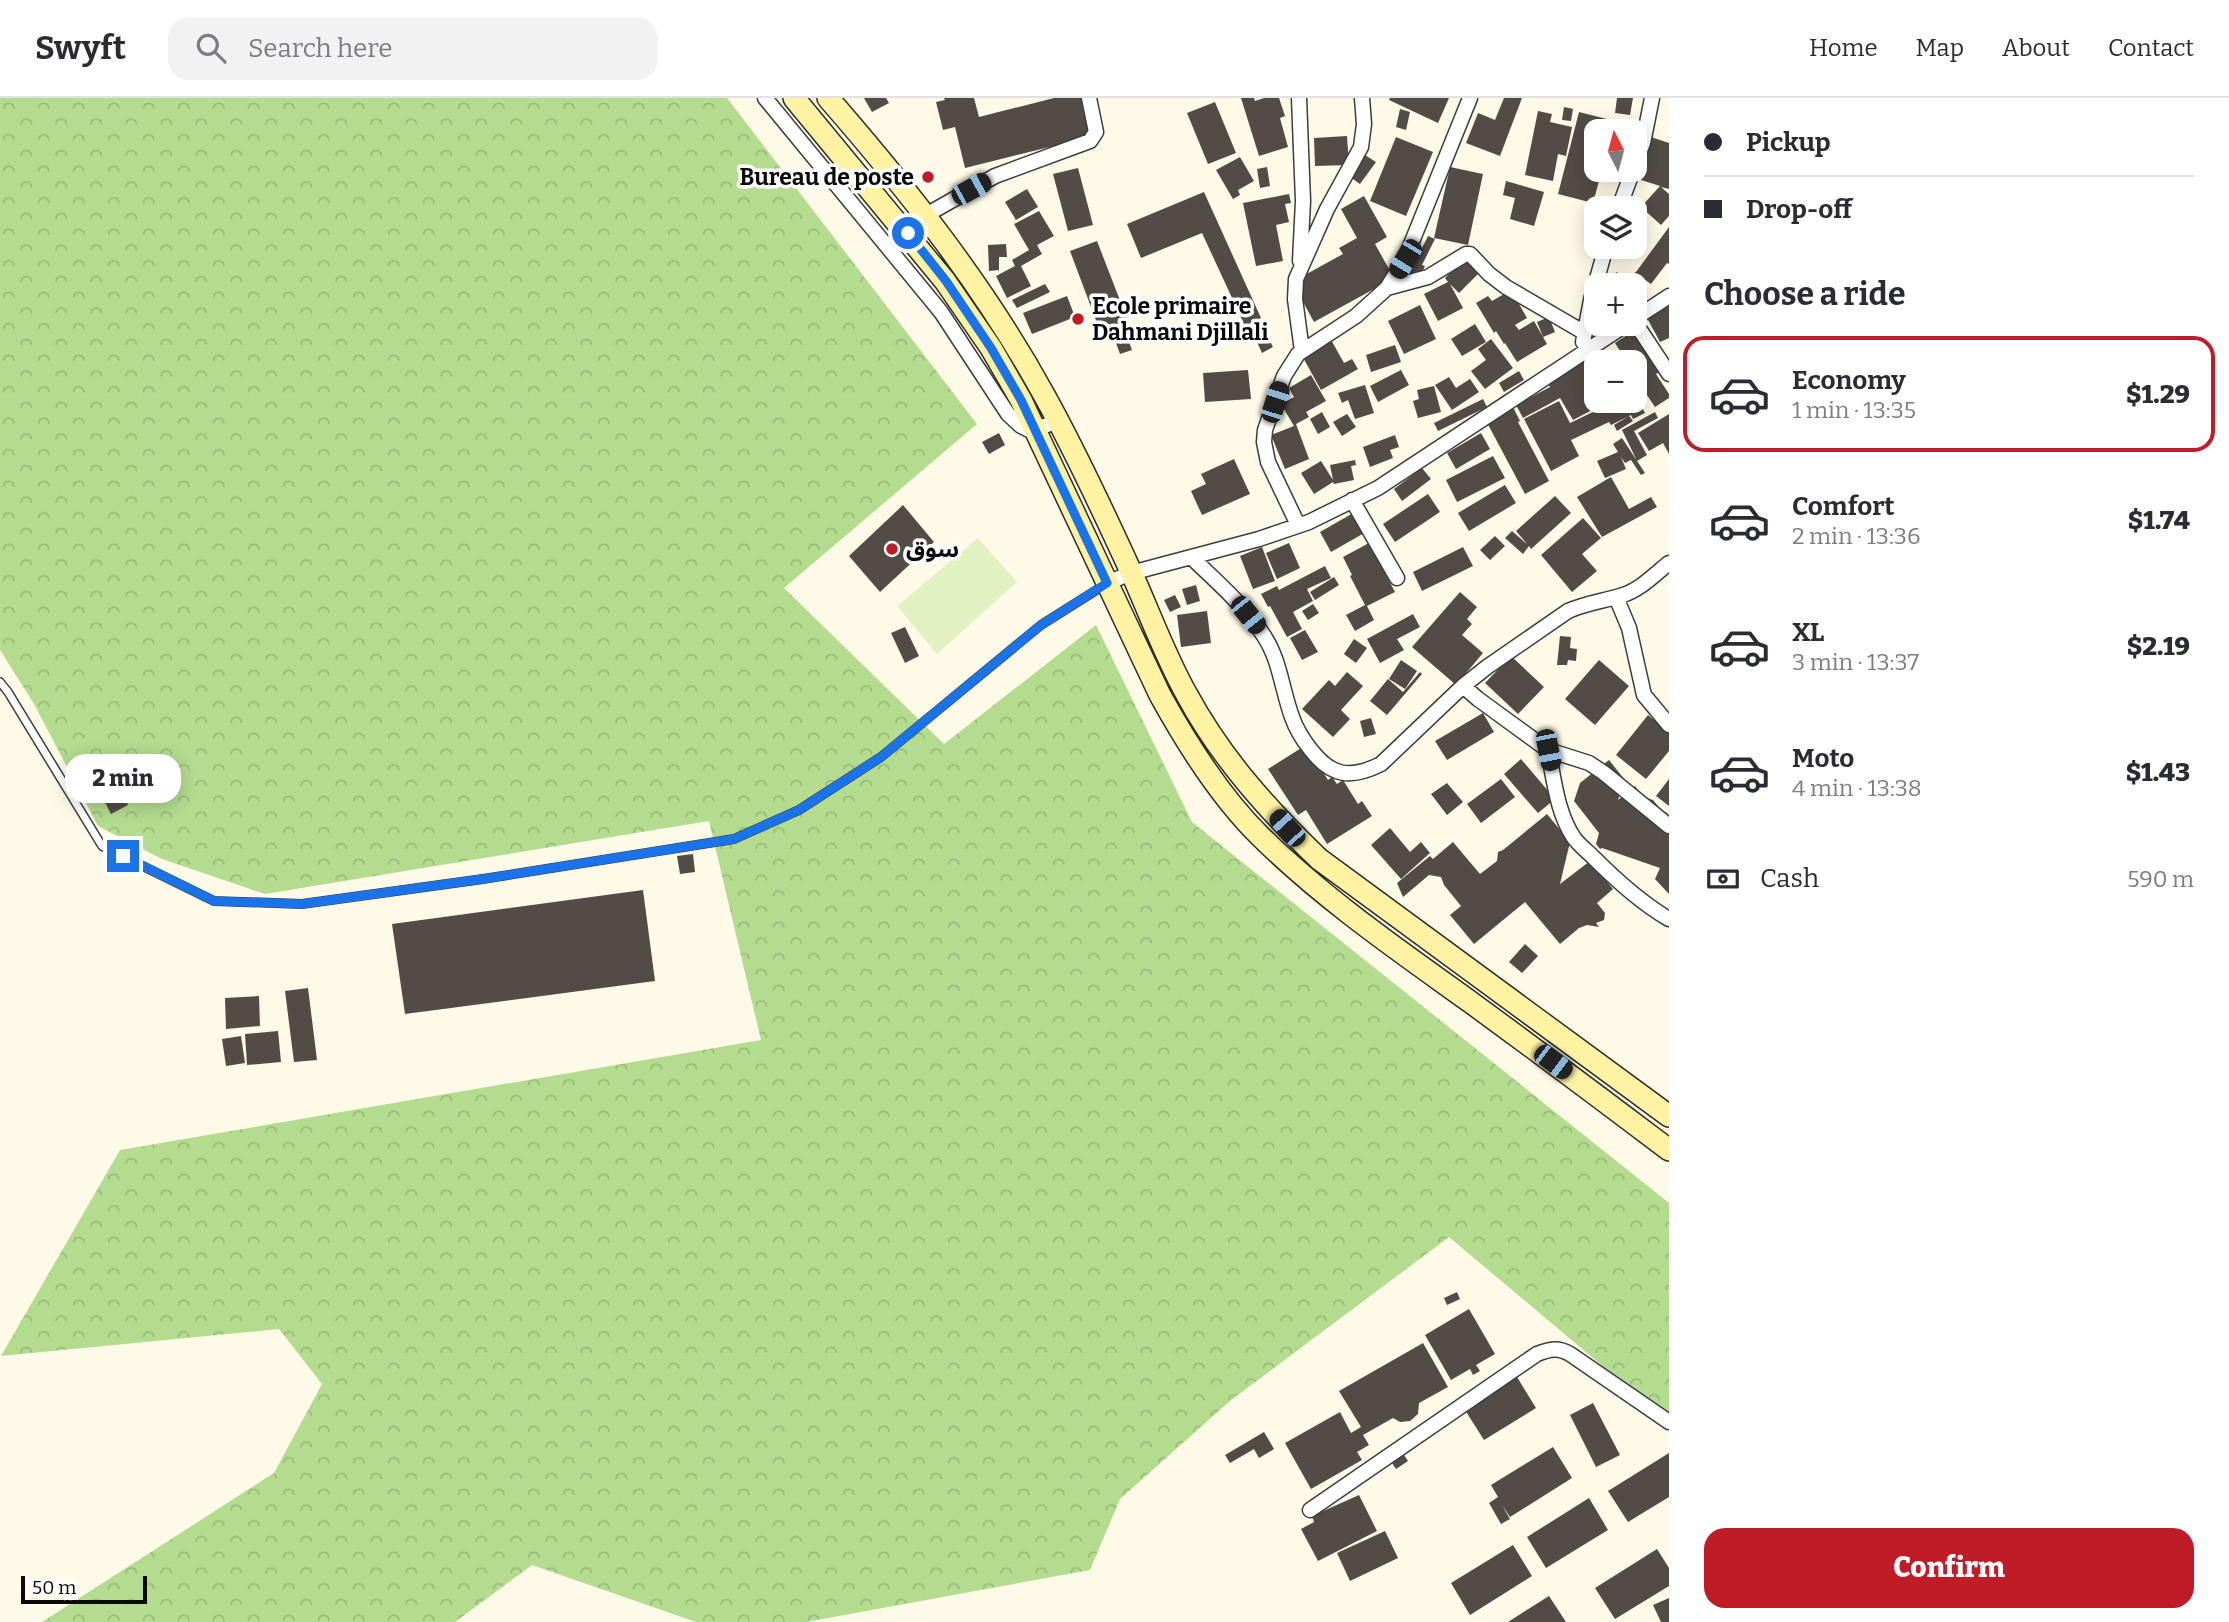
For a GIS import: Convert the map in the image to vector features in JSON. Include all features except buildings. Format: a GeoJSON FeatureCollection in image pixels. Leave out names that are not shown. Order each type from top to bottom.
{"type":"FeatureCollection","features":[{"type":"Feature","properties":{"kind":"main road"},"geometry":{"type":"LineString","coordinates":[[794,98],[946,281],[991,348],[1035,430],[1180,731],[1229,800],[1259,835],[1291,865],[1376,934],[1669,1150]]}},
{"type":"Feature","properties":{"kind":"main road"},"geometry":{"type":"LineString","coordinates":[[828,98],[925,215],[988,301],[1058,421],[1187,695],[1237,772],[1319,859],[1669,1116]]}},
{"type":"Feature","properties":{"kind":"street"},"geometry":{"type":"LineString","coordinates":[[765,98],[941,312],[1008,414],[1031,431],[1058,421]]}},
{"type":"Feature","properties":{"kind":"street"},"geometry":{"type":"LineString","coordinates":[[904,228],[995,176],[1090,141],[1096,132],[1089,98]]}},
{"type":"Feature","properties":{"kind":"street"},"geometry":{"type":"LineString","coordinates":[[1299,98],[1303,201],[1300,266]]}},
{"type":"Feature","properties":{"kind":"street"},"geometry":{"type":"LineString","coordinates":[[1302,351],[1295,299],[1296,278],[1326,209],[1361,147],[1364,124],[1362,98]]}},
{"type":"Feature","properties":{"kind":"street"},"geometry":{"type":"LineString","coordinates":[[1298,525],[1268,462],[1264,436],[1284,376],[1295,356],[1356,316],[1387,288],[1405,259],[1471,98]]}},
{"type":"Feature","properties":{"kind":"street"},"geometry":{"type":"LineString","coordinates":[[1647,123],[1652,98]]}},
{"type":"Feature","properties":{"kind":"street"},"geometry":{"type":"LineString","coordinates":[[1387,288],[1428,277],[1470,254],[1506,287],[1584,332]]}},
{"type":"Feature","properties":{"kind":"street"},"geometry":{"type":"LineString","coordinates":[[1647,311],[1669,296]]}},
{"type":"Feature","properties":{"kind":"street"},"geometry":{"type":"LineString","coordinates":[[1581,354],[1584,336]]}},
{"type":"Feature","properties":{"kind":"street"},"geometry":{"type":"LineString","coordinates":[[1107,583],[1131,573],[1259,539],[1298,525],[1378,488],[1609,336]]}},
{"type":"Feature","properties":{"kind":"street"},"geometry":{"type":"LineString","coordinates":[[1644,336],[1669,374]]}},
{"type":"Feature","properties":{"kind":"street"},"geometry":{"type":"LineString","coordinates":[[1352,500],[1397,578]]}},
{"type":"Feature","properties":{"kind":"street"},"geometry":{"type":"LineString","coordinates":[[1191,557],[1233,597],[1263,634],[1273,652],[1295,726],[1317,757],[1329,769],[1356,773],[1381,764],[1487,667],[1568,611],[1641,587],[1669,564]]}},
{"type":"Feature","properties":{"kind":"street"},"geometry":{"type":"LineString","coordinates":[[1616,597],[1629,628],[1644,695],[1669,725]]}},
{"type":"Feature","properties":{"kind":"street"},"geometry":{"type":"LineString","coordinates":[[1464,686],[1548,750],[1597,768],[1669,826]]}},
{"type":"Feature","properties":{"kind":"street"},"geometry":{"type":"LineString","coordinates":[[1548,750],[1557,793],[1574,839],[1653,910],[1669,919]]}},
{"type":"Feature","properties":{"kind":"street"},"geometry":{"type":"LineString","coordinates":[[1310,1510],[1537,1354],[1549,1349],[1562,1349],[1669,1422]]}},
{"type":"Feature","properties":{"kind":"lane"},"geometry":{"type":"LineString","coordinates":[[0,682],[102,846],[214,901],[302,904],[483,879],[734,839],[799,810],[881,757],[1041,625],[1107,583]]}},
{"type":"Feature","properties":{"kind":"green space"},"geometry":{"type":"Polygon","coordinates":[[[0,98],[727,98],[977,424],[784,588],[944,744],[1096,625],[1192,822],[1669,1203],[1669,1422],[1449,1237],[1230,1401],[1120,1499],[1090,1570],[806,1622],[696,1622],[532,1565],[455,1622],[42,1622],[274,1473],[322,1384],[279,1329],[1,1356],[120,1150],[761,1040],[709,821],[265,894],[162,859],[98,826],[34,704],[0,650],[0,98]]]}},
{"type":"Feature","properties":{"kind":"green space"},"geometry":{"type":"Polygon","coordinates":[[[978,538],[1017,582],[937,654],[897,606],[978,538]]]}},
{"type":"Feature","properties":{"kind":"place","name":"Bureau de poste"},"geometry":{"type":"Point","coordinates":[928,177]}},
{"type":"Feature","properties":{"kind":"place","name":"Ecole primaire Dahmani Djillali"},"geometry":{"type":"Point","coordinates":[1078,319]}},
{"type":"Feature","properties":{"kind":"place","name":"سوق"},"geometry":{"type":"Point","coordinates":[892,549]}},
{"type":"Feature","properties":{"kind":"route"},"geometry":{"type":"LineString","coordinates":[[123,856],[214,901],[302,904],[483,879],[734,839],[799,810],[881,757],[1041,625],[1107,583],[1021,400],[991,348],[946,281],[908,233]]}}]}
